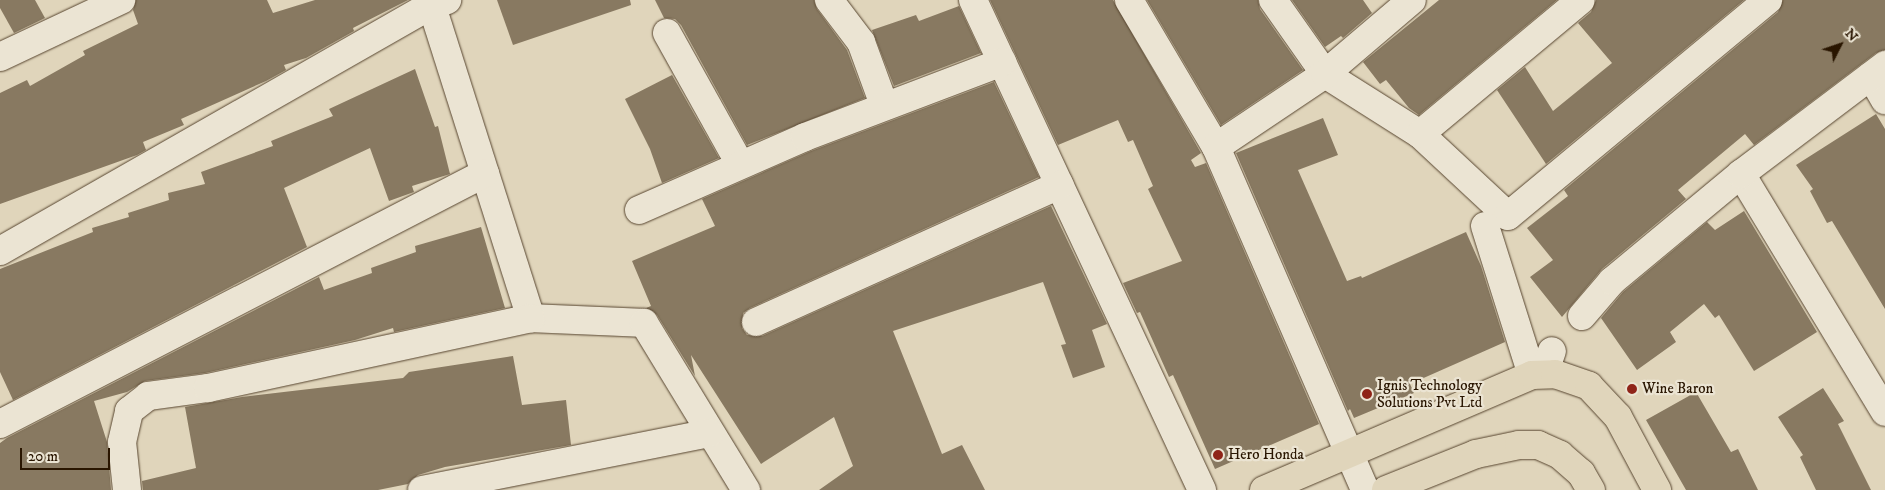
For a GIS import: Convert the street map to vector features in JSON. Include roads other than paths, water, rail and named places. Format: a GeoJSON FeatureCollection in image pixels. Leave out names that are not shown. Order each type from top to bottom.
{"type":"FeatureCollection","features":[{"type":"Feature","properties":{"kind":"main road"},"geometry":{"type":"LineString","coordinates":[[1276,487],[1543,367],[1555,374],[1589,386],[1618,417],[1657,490]]}},
{"type":"Feature","properties":{"kind":"main road"},"geometry":{"type":"LineString","coordinates":[[1386,490],[1476,454],[1519,445],[1538,445],[1560,455],[1581,473],[1591,490]]}},
{"type":"Feature","properties":{"kind":"street"},"geometry":{"type":"LineString","coordinates":[[0,57],[121,0]]}},
{"type":"Feature","properties":{"kind":"street"},"geometry":{"type":"LineString","coordinates":[[829,0],[860,42],[884,105]]}},
{"type":"Feature","properties":{"kind":"street"},"geometry":{"type":"LineString","coordinates":[[973,0],[1202,490]]}},
{"type":"Feature","properties":{"kind":"street"},"geometry":{"type":"LineString","coordinates":[[1129,0],[1216,147],[1365,490]]}},
{"type":"Feature","properties":{"kind":"street"},"geometry":{"type":"LineString","coordinates":[[1274,0],[1325,74],[1420,134],[1508,216],[1768,0]]}},
{"type":"Feature","properties":{"kind":"street"},"geometry":{"type":"LineString","coordinates":[[1216,147],[1325,74],[1412,0]]}},
{"type":"Feature","properties":{"kind":"street"},"geometry":{"type":"LineString","coordinates":[[1420,134],[1581,0]]}},
{"type":"Feature","properties":{"kind":"street"},"geometry":{"type":"LineString","coordinates":[[0,251],[436,2],[485,174],[531,318]]}},
{"type":"Feature","properties":{"kind":"street"},"geometry":{"type":"LineString","coordinates":[[667,33],[740,164]]}},
{"type":"Feature","properties":{"kind":"street"},"geometry":{"type":"LineString","coordinates":[[639,210],[740,164],[884,105],[1002,62]]}},
{"type":"Feature","properties":{"kind":"street"},"geometry":{"type":"LineString","coordinates":[[1582,316],[1612,281],[1742,174],[1878,70],[1885,100]]}},
{"type":"Feature","properties":{"kind":"street"},"geometry":{"type":"LineString","coordinates":[[0,424],[485,174]]}},
{"type":"Feature","properties":{"kind":"street"},"geometry":{"type":"LineString","coordinates":[[1742,174],[1885,412]]}},
{"type":"Feature","properties":{"kind":"street"},"geometry":{"type":"LineString","coordinates":[[756,322],[1060,185]]}},
{"type":"Feature","properties":{"kind":"street"},"geometry":{"type":"LineString","coordinates":[[1485,226],[1543,367]]}},
{"type":"Feature","properties":{"kind":"street"},"geometry":{"type":"LineString","coordinates":[[126,490],[122,442],[129,411],[148,396],[208,388],[531,318],[644,323],[709,433],[746,490]]}},
{"type":"Feature","properties":{"kind":"street"},"geometry":{"type":"LineString","coordinates":[[422,490],[709,433]]}},
{"type":"Feature","properties":{"kind":"place","name":"Wine Baron"},"geometry":{"type":"Point","coordinates":[1632,389]}},
{"type":"Feature","properties":{"kind":"place","name":"Ignis Technology Solutions Pvt Ltd"},"geometry":{"type":"Point","coordinates":[1367,394]}},
{"type":"Feature","properties":{"kind":"place","name":"Hero Honda"},"geometry":{"type":"Point","coordinates":[1218,455]}}]}
